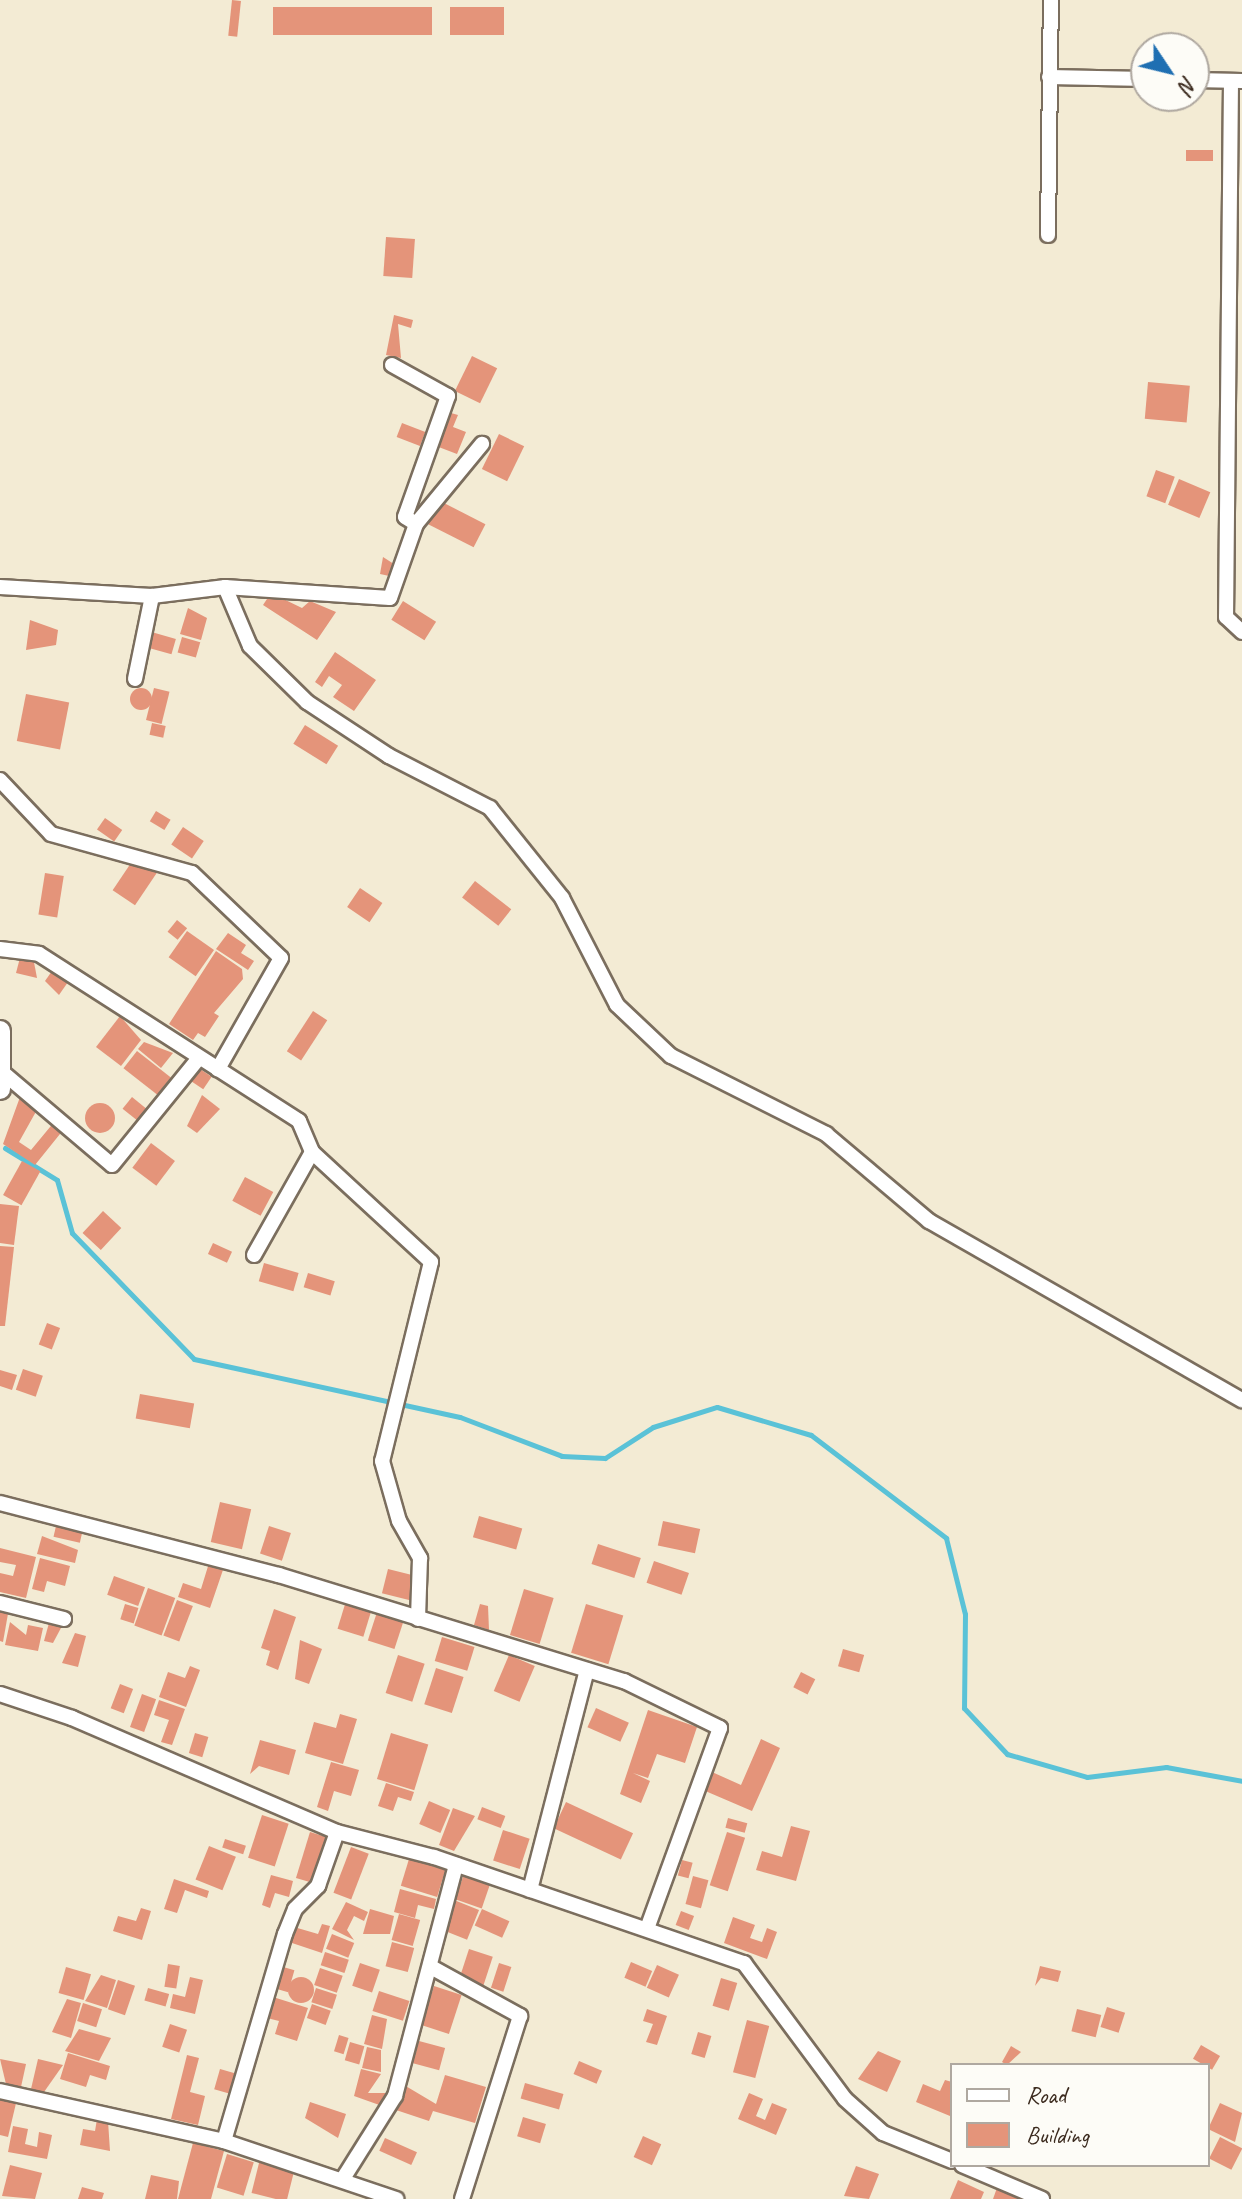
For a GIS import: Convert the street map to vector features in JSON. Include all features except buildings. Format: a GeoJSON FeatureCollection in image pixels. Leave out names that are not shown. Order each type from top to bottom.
{"type":"FeatureCollection","features":[{"type":"Feature","properties":{"kind":"street"},"geometry":{"type":"LineString","coordinates":[[1048,235],[1051,0]]}},
{"type":"Feature","properties":{"kind":"street"},"geometry":{"type":"LineString","coordinates":[[1049,77],[1130,79]]}},
{"type":"Feature","properties":{"kind":"street"},"geometry":{"type":"LineString","coordinates":[[1210,80],[1237,81],[1236,301],[1226,617],[1242,632]]}},
{"type":"Feature","properties":{"kind":"street"},"geometry":{"type":"LineString","coordinates":[[392,365],[448,396],[405,517],[416,524]]}},
{"type":"Feature","properties":{"kind":"street"},"geometry":{"type":"LineString","coordinates":[[0,587],[152,596],[225,587],[390,598],[416,524],[482,444]]}},
{"type":"Feature","properties":{"kind":"street"},"geometry":{"type":"LineString","coordinates":[[225,587],[250,646],[307,702],[389,756],[490,808],[562,898],[617,1005],[671,1056],[826,1134],[929,1221],[1242,1400]]}},
{"type":"Feature","properties":{"kind":"street"},"geometry":{"type":"LineString","coordinates":[[135,679],[152,596]]}},
{"type":"Feature","properties":{"kind":"street"},"geometry":{"type":"LineString","coordinates":[[0,780],[51,834],[192,873],[281,958],[218,1069]]}},
{"type":"Feature","properties":{"kind":"street"},"geometry":{"type":"LineString","coordinates":[[0,949],[39,954],[299,1121],[312,1152],[431,1262],[382,1461],[399,1521],[420,1558],[418,1619]]}},
{"type":"Feature","properties":{"kind":"street"},"geometry":{"type":"LineString","coordinates":[[0,1031],[0,1089]]}},
{"type":"Feature","properties":{"kind":"street"},"geometry":{"type":"LineString","coordinates":[[1,1071],[112,1165],[199,1058]]}},
{"type":"Feature","properties":{"kind":"street"},"geometry":{"type":"LineString","coordinates":[[254,1255],[312,1152]]}},
{"type":"Feature","properties":{"kind":"street"},"geometry":{"type":"LineString","coordinates":[[0,1503],[418,1619],[587,1670],[720,1728],[648,1926]]}},
{"type":"Feature","properties":{"kind":"street"},"geometry":{"type":"LineString","coordinates":[[0,1603],[64,1619]]}},
{"type":"Feature","properties":{"kind":"street"},"geometry":{"type":"LineString","coordinates":[[530,1890],[587,1670]]}},
{"type":"Feature","properties":{"kind":"street"},"geometry":{"type":"LineString","coordinates":[[0,1694],[337,1832],[456,1865],[648,1926],[744,1963],[845,2099],[883,2133],[950,2160]]}},
{"type":"Feature","properties":{"kind":"street"},"geometry":{"type":"LineString","coordinates":[[224,2141],[285,1934],[295,1909],[318,1886],[337,1832]]}},
{"type":"Feature","properties":{"kind":"street"},"geometry":{"type":"LineString","coordinates":[[344,2177],[395,2096],[456,1865]]}},
{"type":"Feature","properties":{"kind":"street"},"geometry":{"type":"LineString","coordinates":[[431,1967],[520,2016],[462,2199]]}},
{"type":"Feature","properties":{"kind":"street"},"geometry":{"type":"LineString","coordinates":[[0,2091],[224,2141],[344,2177],[389,2198]]}},
{"type":"Feature","properties":{"kind":"street"},"geometry":{"type":"LineString","coordinates":[[967,2167],[1042,2199]]}},
{"type":"Feature","properties":{"kind":"waterway"},"geometry":{"type":"LineString","coordinates":[[5,1148],[57,1180],[72,1233],[194,1359],[460,1417],[562,1456],[605,1458],[653,1427],[717,1407],[811,1435],[946,1538],[965,1614],[964,1708],[1007,1754],[1087,1777],[1166,1767],[1242,1781]]}}]}
